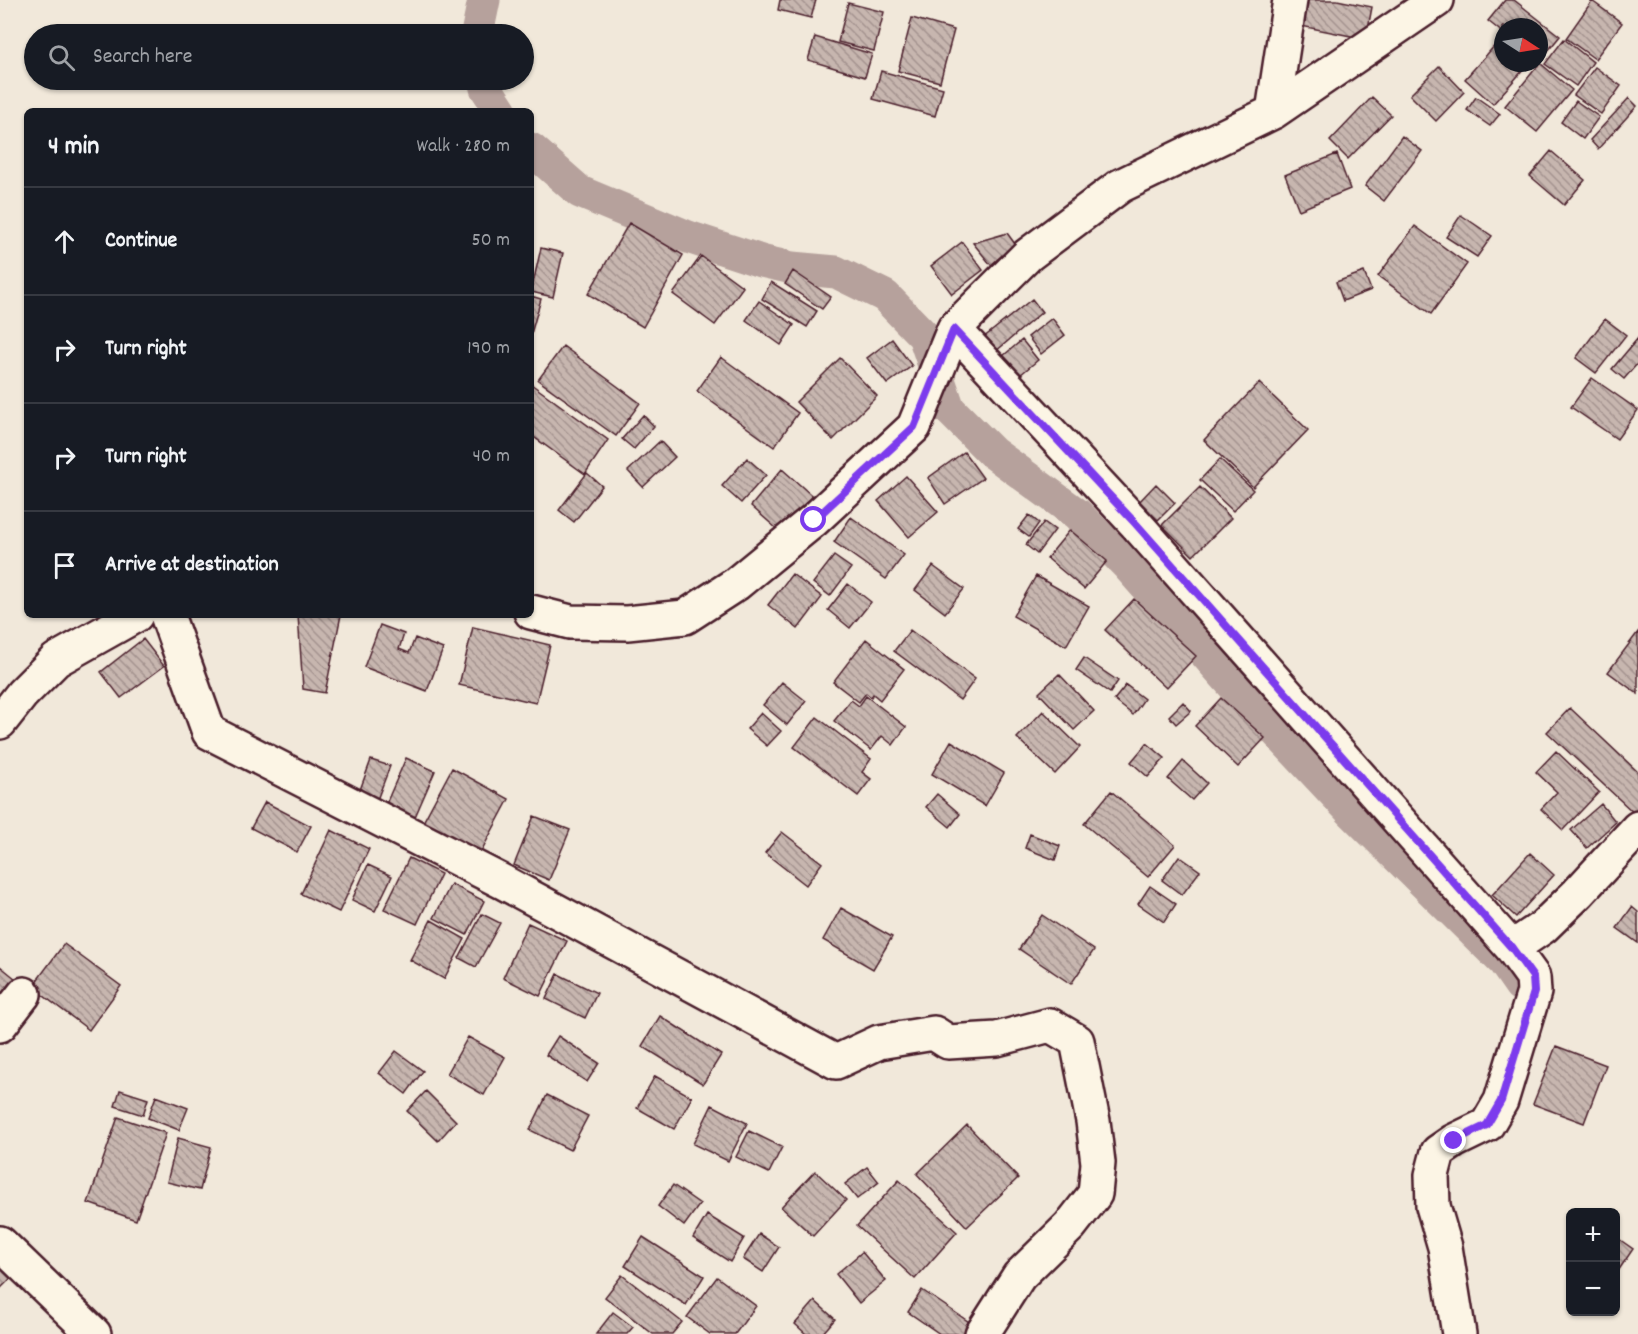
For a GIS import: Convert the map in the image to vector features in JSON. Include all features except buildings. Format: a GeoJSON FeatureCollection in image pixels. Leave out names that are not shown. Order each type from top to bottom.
{"type":"FeatureCollection","features":[{"type":"Feature","properties":{"kind":"street"},"geometry":{"type":"LineString","coordinates":[[1273,112],[1290,0]]}},
{"type":"Feature","properties":{"kind":"street"},"geometry":{"type":"LineString","coordinates":[[534,613],[570,622],[627,623],[685,617],[736,584],[814,520],[914,427],[951,337],[1028,255],[1120,186],[1273,112],[1437,0]]}},
{"type":"Feature","properties":{"kind":"street"},"geometry":{"type":"LineString","coordinates":[[951,337],[1136,524],[1512,948],[1533,977],[1534,992],[1501,1101],[1487,1125],[1454,1141],[1438,1152],[1432,1175],[1433,1206],[1445,1247],[1459,1334]]}},
{"type":"Feature","properties":{"kind":"street"},"geometry":{"type":"LineString","coordinates":[[0,722],[22,694],[56,660],[131,618]]}},
{"type":"Feature","properties":{"kind":"street"},"geometry":{"type":"LineString","coordinates":[[168,618],[209,732],[503,882],[836,1062],[879,1042],[934,1034],[948,1042],[997,1039],[1050,1025],[1077,1041],[1093,1121],[1098,1163],[1095,1194],[1070,1226],[1019,1276],[982,1334]]}},
{"type":"Feature","properties":{"kind":"street"},"geometry":{"type":"LineString","coordinates":[[1512,948],[1543,927],[1638,828]]}},
{"type":"Feature","properties":{"kind":"street"},"geometry":{"type":"LineString","coordinates":[[0,1025],[24,994]]}},
{"type":"Feature","properties":{"kind":"street"},"geometry":{"type":"LineString","coordinates":[[0,1243],[94,1334]]}},
{"type":"Feature","properties":{"kind":"waterway"},"geometry":{"type":"LineString","coordinates":[[479,24],[484,0]]}},
{"type":"Feature","properties":{"kind":"waterway"},"geometry":{"type":"LineString","coordinates":[[487,90],[499,108]]}},
{"type":"Feature","properties":{"kind":"waterway"},"geometry":{"type":"LineString","coordinates":[[534,152],[580,192],[688,237],[761,261],[792,268],[836,272],[885,296],[924,336],[949,409],[992,452],[1077,514],[1128,566],[1242,695],[1350,810],[1504,962],[1520,985]]}},
{"type":"Feature","properties":{"kind":"route"},"geometry":{"type":"LineString","coordinates":[[814,520],[914,427],[954,329],[1136,524],[1512,948],[1533,977],[1534,992],[1501,1101],[1487,1125],[1454,1141]]}}]}
